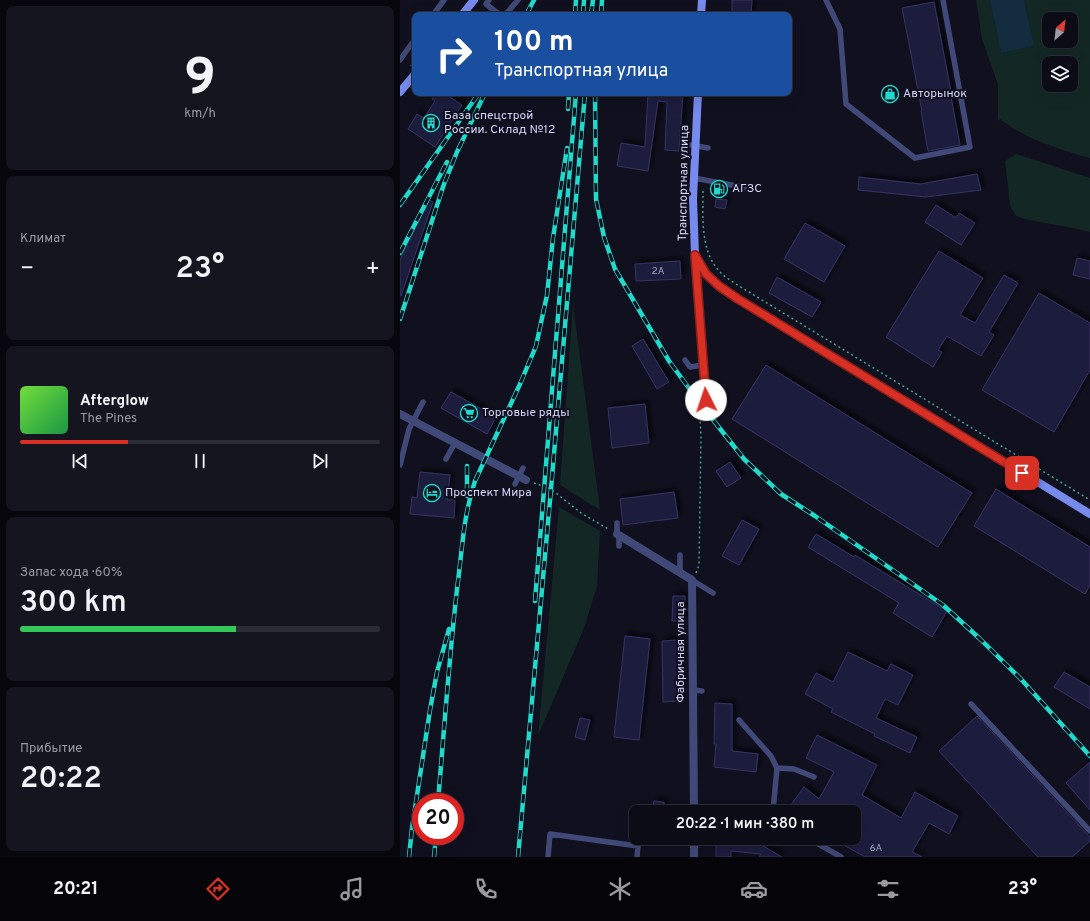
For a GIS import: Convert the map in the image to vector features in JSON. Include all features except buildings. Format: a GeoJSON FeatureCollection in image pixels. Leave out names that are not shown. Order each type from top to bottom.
{"type":"FeatureCollection","features":[{"type":"Feature","properties":{"kind":"street"},"geometry":{"type":"LineString","coordinates":[[464,12],[474,0]]}},
{"type":"Feature","properties":{"kind":"street"},"geometry":{"type":"LineString","coordinates":[[701,12],[702,0]]}},
{"type":"Feature","properties":{"kind":"street"},"geometry":{"type":"LineString","coordinates":[[400,92],[412,78]]}},
{"type":"Feature","properties":{"kind":"street","name":"Транспортная улица"},"geometry":{"type":"LineString","coordinates":[[698,96],[693,145],[695,255],[706,274],[719,286],[738,299],[1090,514]]}},
{"type":"Feature","properties":{"kind":"street"},"geometry":{"type":"LineString","coordinates":[[400,414],[520,480]]}},
{"type":"Feature","properties":{"kind":"street"},"geometry":{"type":"LineString","coordinates":[[618,535],[692,580]]}},
{"type":"Feature","properties":{"kind":"street","name":"Фабричная улица"},"geometry":{"type":"LineString","coordinates":[[692,580],[694,805]]}},
{"type":"Feature","properties":{"kind":"street"},"geometry":{"type":"LineString","coordinates":[[694,845],[694,857]]}},
{"type":"Feature","properties":{"kind":"lane"},"geometry":{"type":"LineString","coordinates":[[435,12],[444,0]]}},
{"type":"Feature","properties":{"kind":"lane"},"geometry":{"type":"LineString","coordinates":[[489,0],[486,4],[496,12]]}},
{"type":"Feature","properties":{"kind":"lane"},"geometry":{"type":"LineString","coordinates":[[508,12],[518,0]]}},
{"type":"Feature","properties":{"kind":"lane"},"geometry":{"type":"LineString","coordinates":[[826,0],[840,29],[846,104],[915,158],[970,147],[943,0]]}},
{"type":"Feature","properties":{"kind":"lane"},"geometry":{"type":"LineString","coordinates":[[400,60],[412,43]]}},
{"type":"Feature","properties":{"kind":"lane"},"geometry":{"type":"LineString","coordinates":[[693,145],[708,148]]}},
{"type":"Feature","properties":{"kind":"lane"},"geometry":{"type":"LineString","coordinates":[[694,178],[753,189]]}},
{"type":"Feature","properties":{"kind":"lane"},"geometry":{"type":"LineString","coordinates":[[695,255],[706,400],[711,406]]}},
{"type":"Feature","properties":{"kind":"lane"},"geometry":{"type":"LineString","coordinates":[[685,360],[690,367],[703,365]]}},
{"type":"Feature","properties":{"kind":"lane"},"geometry":{"type":"LineString","coordinates":[[696,411],[706,400]]}},
{"type":"Feature","properties":{"kind":"lane"},"geometry":{"type":"LineString","coordinates":[[400,465],[405,441],[423,402]]}},
{"type":"Feature","properties":{"kind":"lane"},"geometry":{"type":"LineString","coordinates":[[446,459],[455,443]]}},
{"type":"Feature","properties":{"kind":"lane"},"geometry":{"type":"LineString","coordinates":[[520,480],[523,468]]}},
{"type":"Feature","properties":{"kind":"lane"},"geometry":{"type":"LineString","coordinates":[[618,522],[619,546]]}},
{"type":"Feature","properties":{"kind":"lane"},"geometry":{"type":"LineString","coordinates":[[680,555],[680,572]]}},
{"type":"Feature","properties":{"kind":"lane"},"geometry":{"type":"LineString","coordinates":[[692,580],[713,593]]}},
{"type":"Feature","properties":{"kind":"lane"},"geometry":{"type":"LineString","coordinates":[[693,690],[702,691]]}},
{"type":"Feature","properties":{"kind":"lane"},"geometry":{"type":"LineString","coordinates":[[971,704],[1090,831]]}},
{"type":"Feature","properties":{"kind":"lane"},"geometry":{"type":"LineString","coordinates":[[739,720],[771,756],[777,768],[774,805]]}},
{"type":"Feature","properties":{"kind":"lane"},"geometry":{"type":"LineString","coordinates":[[777,768],[794,769],[814,777]]}},
{"type":"Feature","properties":{"kind":"lane"},"geometry":{"type":"LineString","coordinates":[[548,857],[550,834],[638,846],[637,857]]}},
{"type":"Feature","properties":{"kind":"lane"},"geometry":{"type":"LineString","coordinates":[[820,845],[841,857]]}},
{"type":"Feature","properties":{"kind":"path"},"geometry":{"type":"LineString","coordinates":[[703,179],[705,246],[712,261],[721,274],[1090,500]]}},
{"type":"Feature","properties":{"kind":"path"},"geometry":{"type":"LineString","coordinates":[[692,580],[699,565],[701,435],[700,418],[696,411]]}},
{"type":"Feature","properties":{"kind":"path"},"geometry":{"type":"LineString","coordinates":[[520,480],[551,490],[581,513],[618,535]]}},
{"type":"Feature","properties":{"kind":"green space"},"geometry":{"type":"Polygon","coordinates":[[[976,0],[990,0],[1001,53],[1033,46],[1024,0],[1090,0],[1090,158],[1043,143],[1020,132],[1000,119],[998,121],[998,85],[982,39],[976,0]]]}},
{"type":"Feature","properties":{"kind":"green space"},"geometry":{"type":"Polygon","coordinates":[[[1016,154],[1090,178],[1090,232],[1016,216],[1010,205],[1005,161],[1016,154]]]}},
{"type":"Feature","properties":{"kind":"green space"},"geometry":{"type":"Polygon","coordinates":[[[573,304],[600,510],[560,485],[573,304]]]}},
{"type":"Feature","properties":{"kind":"green space"},"geometry":{"type":"Polygon","coordinates":[[[559,507],[600,531],[597,586],[584,628],[538,736],[559,507]]]}},
{"type":"Feature","properties":{"kind":"water"},"geometry":{"type":"Polygon","coordinates":[[[990,0],[1024,0],[1034,46],[1001,53],[990,0]]]}},
{"type":"Feature","properties":{"kind":"railway"},"geometry":{"type":"LineString","coordinates":[[528,12],[534,0]]}},
{"type":"Feature","properties":{"kind":"railway"},"geometry":{"type":"LineString","coordinates":[[575,12],[576,0]]}},
{"type":"Feature","properties":{"kind":"railway"},"geometry":{"type":"LineString","coordinates":[[583,12],[584,0]]}},
{"type":"Feature","properties":{"kind":"railway"},"geometry":{"type":"LineString","coordinates":[[591,12],[593,0]]}},
{"type":"Feature","properties":{"kind":"railway"},"geometry":{"type":"LineString","coordinates":[[601,12],[602,0]]}},
{"type":"Feature","properties":{"kind":"railway"},"geometry":{"type":"LineString","coordinates":[[400,205],[477,96]]}},
{"type":"Feature","properties":{"kind":"railway"},"geometry":{"type":"LineString","coordinates":[[400,319],[444,184],[457,152],[484,96]]}},
{"type":"Feature","properties":{"kind":"railway"},"geometry":{"type":"LineString","coordinates":[[568,109],[569,96]]}},
{"type":"Feature","properties":{"kind":"railway"},"geometry":{"type":"LineString","coordinates":[[535,601],[576,96]]}},
{"type":"Feature","properties":{"kind":"railway"},"geometry":{"type":"LineString","coordinates":[[518,857],[585,96]]}},
{"type":"Feature","properties":{"kind":"railway"},"geometry":{"type":"LineString","coordinates":[[595,96],[596,199],[604,237],[615,269],[669,361],[702,406],[744,459],[781,494],[943,605],[1020,678],[1090,756]]}},
{"type":"Feature","properties":{"kind":"railway"},"geometry":{"type":"LineString","coordinates":[[439,793],[454,616],[463,535],[468,508],[475,481],[536,346],[547,295],[553,238],[567,148]]}},
{"type":"Feature","properties":{"kind":"railway"},"geometry":{"type":"LineString","coordinates":[[400,253],[447,162]]}},
{"type":"Feature","properties":{"kind":"railway"},"geometry":{"type":"LineString","coordinates":[[467,466],[467,496]]}},
{"type":"Feature","properties":{"kind":"railway"},"geometry":{"type":"LineString","coordinates":[[409,857],[430,710],[437,672],[449,629]]}},
{"type":"Feature","properties":{"kind":"railway"},"geometry":{"type":"LineString","coordinates":[[434,857],[435,845]]}},
{"type":"Feature","properties":{"kind":"place","name":"Авторынок"},"geometry":{"type":"Point","coordinates":[890,94]}},
{"type":"Feature","properties":{"kind":"place","name":"База спецстрой России. Склад №12"},"geometry":{"type":"Point","coordinates":[431,123]}},
{"type":"Feature","properties":{"kind":"place","name":"АГЗС"},"geometry":{"type":"Point","coordinates":[719,189]}},
{"type":"Feature","properties":{"kind":"place","name":"Торговые ряды"},"geometry":{"type":"Point","coordinates":[469,413]}},
{"type":"Feature","properties":{"kind":"place","name":"Проспект Мира"},"geometry":{"type":"Point","coordinates":[432,493]}},
{"type":"Feature","properties":{"kind":"route"},"geometry":{"type":"LineString","coordinates":[[706,400],[695,255],[706,274],[719,286],[738,299],[1022,473]]}}]}
